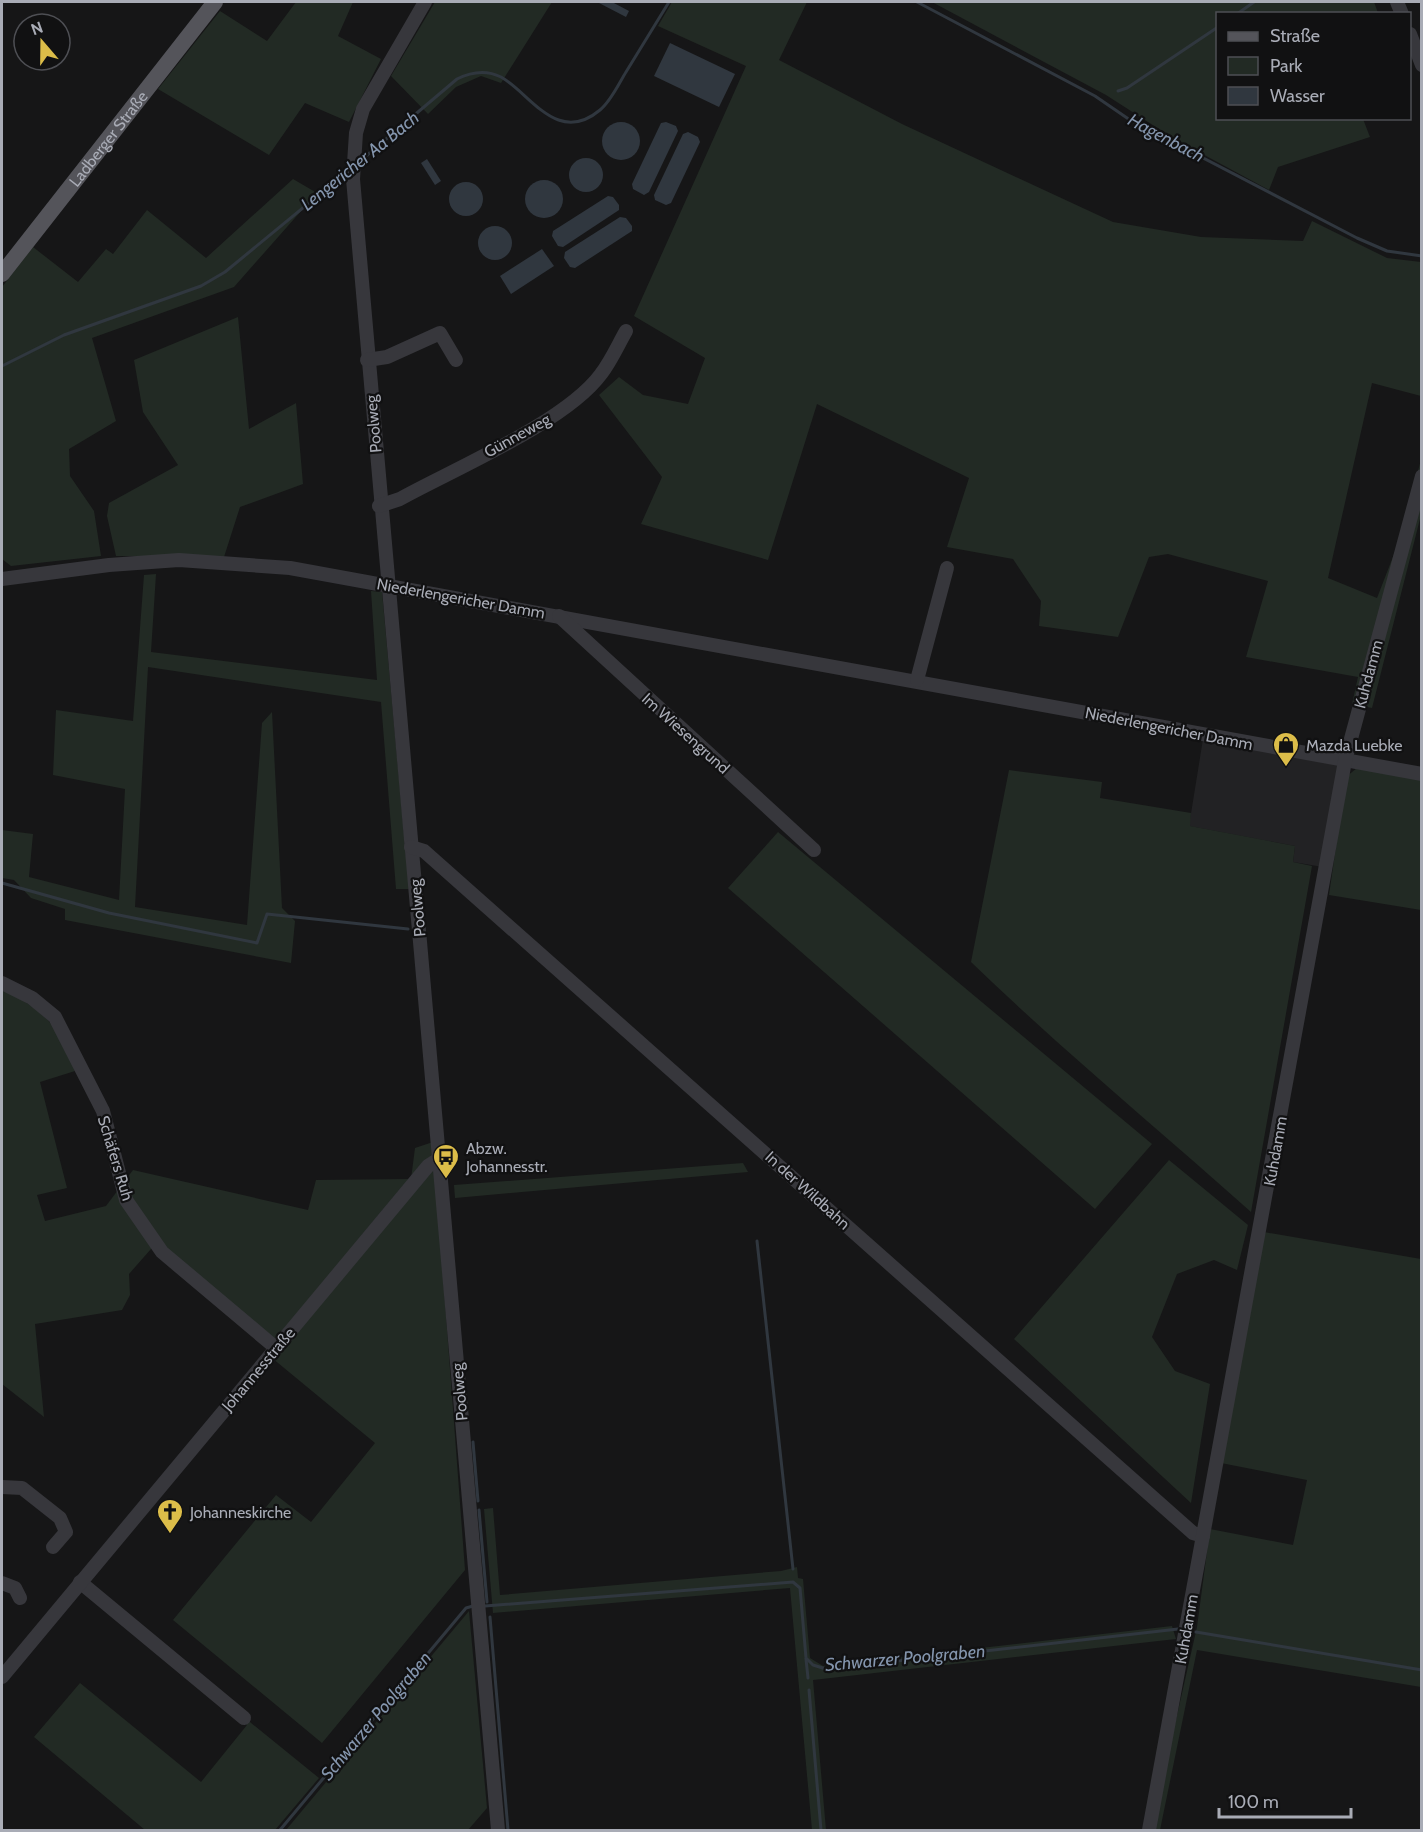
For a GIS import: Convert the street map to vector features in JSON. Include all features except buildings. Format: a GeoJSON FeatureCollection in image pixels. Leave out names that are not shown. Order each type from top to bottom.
{"type":"FeatureCollection","features":[{"type":"Feature","properties":{"kind":"main road","name":"Ladberger Straße"},"geometry":{"type":"LineString","coordinates":[[2,274],[215,2]]}},
{"type":"Feature","properties":{"kind":"street","name":"Poolweg"},"geometry":{"type":"LineString","coordinates":[[425,2],[363,109],[352,156],[352,179],[386,584],[498,1830]]}},
{"type":"Feature","properties":{"kind":"street"},"geometry":{"type":"LineString","coordinates":[[1411,37],[1422,65]]}},
{"type":"Feature","properties":{"kind":"street","name":"Günneweg"},"geometry":{"type":"LineString","coordinates":[[380,506],[400,499],[529,431],[569,405],[600,375],[626,331]]}},
{"type":"Feature","properties":{"kind":"street"},"geometry":{"type":"LineString","coordinates":[[367,360],[387,357],[440,333],[456,360]]}},
{"type":"Feature","properties":{"kind":"street","name":"Kuhdamm"},"geometry":{"type":"LineString","coordinates":[[1149,1830],[1345,760],[1422,476]]}},
{"type":"Feature","properties":{"kind":"street","name":"Niederlengericher Damm"},"geometry":{"type":"LineString","coordinates":[[2,579],[109,565],[179,560],[290,568],[917,680],[1422,774]]}},
{"type":"Feature","properties":{"kind":"street"},"geometry":{"type":"LineString","coordinates":[[917,680],[947,568]]}},
{"type":"Feature","properties":{"kind":"street","name":"Im Wiesengrund"},"geometry":{"type":"LineString","coordinates":[[558,616],[814,850]]}},
{"type":"Feature","properties":{"kind":"street","name":"In der Wildbahn"},"geometry":{"type":"LineString","coordinates":[[411,847],[424,850],[1193,1533],[1203,1536]]}},
{"type":"Feature","properties":{"kind":"street","name":"Schäfers Ruh"},"geometry":{"type":"LineString","coordinates":[[2,983],[32,998],[55,1017],[103,1111],[126,1200],[162,1252],[276,1348]]}},
{"type":"Feature","properties":{"kind":"street","name":"Johannesstraße"},"geometry":{"type":"LineString","coordinates":[[2,1677],[428,1166],[439,1159]]}},
{"type":"Feature","properties":{"kind":"street"},"geometry":{"type":"LineString","coordinates":[[2,1487],[22,1488],[60,1518],[66,1532],[53,1547]]}},
{"type":"Feature","properties":{"kind":"street"},"geometry":{"type":"LineString","coordinates":[[2,1582],[15,1588],[20,1598]]}},
{"type":"Feature","properties":{"kind":"street"},"geometry":{"type":"LineString","coordinates":[[80,1582],[244,1718]]}},
{"type":"Feature","properties":{"kind":"shaded area"},"geometry":{"type":"Polygon","coordinates":[[[1203,739],[1339,765],[1323,867],[1293,862],[1295,846],[1189,826],[1203,739]]]}},
{"type":"Feature","properties":{"kind":"green space"},"geometry":{"type":"Polygon","coordinates":[[[296,2],[353,2],[338,36],[381,59],[349,122],[305,103],[269,155],[158,89],[220,11],[267,41],[296,2]]]}},
{"type":"Feature","properties":{"kind":"green space"},"geometry":{"type":"Polygon","coordinates":[[[435,2],[552,2],[501,83],[481,76],[456,87],[428,114],[391,76],[435,2]]]}},
{"type":"Feature","properties":{"kind":"green space"},"geometry":{"type":"Polygon","coordinates":[[[672,2],[807,2],[779,60],[902,124],[1113,222],[1201,237],[1303,241],[1312,221],[1387,258],[1421,262],[1421,396],[1372,383],[1328,578],[1377,598],[1396,549],[1421,460],[1421,515],[1372,708],[1352,704],[1358,677],[1246,657],[1268,581],[1168,554],[1149,557],[1118,637],[1039,626],[1041,601],[1013,559],[947,547],[969,478],[817,404],[768,560],[641,524],[662,477],[599,395],[619,377],[643,395],[688,404],[705,358],[634,316],[746,66],[658,26],[672,2]]]}},
{"type":"Feature","properties":{"kind":"green space"},"geometry":{"type":"Polygon","coordinates":[[[932,2],[1374,2],[1378,12],[1216,12],[1216,120],[1363,120],[1370,137],[1278,167],[1269,190],[1173,138],[1106,95],[932,2]]]}},
{"type":"Feature","properties":{"kind":"green space"},"geometry":{"type":"Polygon","coordinates":[[[293,179],[317,193],[234,287],[92,338],[116,421],[69,449],[70,476],[94,511],[101,556],[11,566],[2,559],[2,287],[33,247],[78,282],[106,249],[113,254],[147,210],[206,258],[293,179]]]}},
{"type":"Feature","properties":{"kind":"green space"},"geometry":{"type":"Polygon","coordinates":[[[238,317],[249,429],[296,403],[303,484],[240,507],[224,557],[116,556],[107,516],[109,503],[178,465],[143,412],[134,360],[238,317]]]}},
{"type":"Feature","properties":{"kind":"green space"},"geometry":{"type":"Polygon","coordinates":[[[156,574],[151,652],[377,680],[371,591],[382,592],[409,889],[396,889],[381,702],[148,667],[135,907],[247,925],[262,723],[272,712],[282,908],[295,921],[291,963],[65,920],[65,909],[31,898],[14,880],[2,878],[2,830],[33,834],[29,877],[119,900],[125,789],[53,775],[56,710],[133,721],[144,575],[156,574]]]}},
{"type":"Feature","properties":{"kind":"green space"},"geometry":{"type":"Polygon","coordinates":[[[1357,768],[1421,780],[1421,910],[1329,895],[1346,777],[1357,768]]]}},
{"type":"Feature","properties":{"kind":"green space"},"geometry":{"type":"Polygon","coordinates":[[[1009,770],[1102,782],[1100,798],[1191,813],[1190,826],[1295,846],[1293,862],[1312,866],[1251,1212],[971,962],[1009,770]]]}},
{"type":"Feature","properties":{"kind":"green space"},"geometry":{"type":"Polygon","coordinates":[[[778,832],[1152,1144],[1095,1209],[728,888],[778,832]]]}},
{"type":"Feature","properties":{"kind":"green space"},"geometry":{"type":"Polygon","coordinates":[[[2,989],[29,1004],[49,1021],[70,1055],[75,1071],[40,1082],[67,1188],[37,1195],[45,1221],[106,1206],[133,1170],[308,1210],[316,1180],[411,1179],[415,1148],[433,1142],[465,1570],[322,1743],[173,1620],[276,1495],[311,1522],[375,1443],[272,1358],[272,1338],[158,1241],[129,1274],[130,1295],[122,1310],[35,1324],[44,1417],[2,1384],[2,989]]]}},
{"type":"Feature","properties":{"kind":"green space"},"geometry":{"type":"Polygon","coordinates":[[[1169,1160],[1248,1225],[1237,1270],[1214,1260],[1177,1274],[1152,1337],[1175,1371],[1210,1384],[1191,1503],[1014,1339],[1169,1160]]]}},
{"type":"Feature","properties":{"kind":"green space"},"geometry":{"type":"Polygon","coordinates":[[[743,1163],[748,1172],[455,1198],[454,1185],[743,1163]]]}},
{"type":"Feature","properties":{"kind":"green space"},"geometry":{"type":"Polygon","coordinates":[[[1264,1232],[1421,1259],[1421,1687],[1197,1650],[1160,1830],[1151,1830],[1197,1627],[1210,1529],[1293,1545],[1307,1480],[1221,1463],[1264,1232]]]}},
{"type":"Feature","properties":{"kind":"green space"},"geometry":{"type":"Polygon","coordinates":[[[493,1508],[500,1595],[781,1571],[797,1567],[798,1578],[803,1579],[810,1658],[823,1666],[1172,1626],[1176,1639],[813,1680],[826,1830],[812,1830],[790,1588],[493,1613],[484,1509],[493,1508]]]}},
{"type":"Feature","properties":{"kind":"green space"},"geometry":{"type":"Polygon","coordinates":[[[469,1611],[487,1808],[468,1830],[286,1830],[469,1611]]]}},
{"type":"Feature","properties":{"kind":"green space"},"geometry":{"type":"Polygon","coordinates":[[[80,1683],[201,1782],[247,1725],[243,1721],[245,1718],[319,1778],[275,1830],[145,1830],[34,1737],[80,1683]]]}},
{"type":"Feature","properties":{"kind":"water"},"geometry":{"type":"Polygon","coordinates":[[[612,2],[629,11],[626,17],[599,3],[612,2]]]}},
{"type":"Feature","properties":{"kind":"water"},"geometry":{"type":"Polygon","coordinates":[[[670,43],[735,74],[719,107],[654,76],[670,43]]]}},
{"type":"Feature","properties":{"kind":"water"},"geometry":{"type":"Polygon","coordinates":[[[621,122],[628,123],[634,128],[639,134],[639,148],[634,154],[628,159],[621,160],[614,159],[608,154],[603,148],[602,141],[603,134],[608,128],[614,123],[621,122]]]}},
{"type":"Feature","properties":{"kind":"water"},"geometry":{"type":"Polygon","coordinates":[[[666,122],[676,126],[678,131],[649,192],[644,195],[633,189],[632,184],[661,123],[666,122]]]}},
{"type":"Feature","properties":{"kind":"water"},"geometry":{"type":"Polygon","coordinates":[[[688,132],[698,137],[700,142],[671,203],[666,205],[655,200],[654,195],[683,134],[688,132]]]}},
{"type":"Feature","properties":{"kind":"water"},"geometry":{"type":"Polygon","coordinates":[[[586,158],[598,163],[603,175],[598,187],[586,192],[574,187],[569,175],[574,163],[586,158]]]}},
{"type":"Feature","properties":{"kind":"water"},"geometry":{"type":"Polygon","coordinates":[[[427,159],[441,181],[435,185],[421,163],[427,159]]]}},
{"type":"Feature","properties":{"kind":"water"},"geometry":{"type":"Polygon","coordinates":[[[544,180],[551,181],[557,186],[562,192],[562,206],[557,212],[551,217],[544,218],[537,217],[531,212],[526,206],[525,199],[526,192],[531,186],[537,181],[544,180]]]}},
{"type":"Feature","properties":{"kind":"water"},"geometry":{"type":"Polygon","coordinates":[[[466,182],[478,187],[483,199],[478,211],[466,216],[454,211],[449,199],[454,187],[466,182]]]}},
{"type":"Feature","properties":{"kind":"water"},"geometry":{"type":"Polygon","coordinates":[[[608,196],[613,197],[619,205],[619,210],[563,247],[558,246],[552,236],[553,231],[608,196]]]}},
{"type":"Feature","properties":{"kind":"water"},"geometry":{"type":"Polygon","coordinates":[[[620,217],[626,218],[632,226],[632,231],[575,268],[570,267],[564,258],[565,252],[620,217]]]}},
{"type":"Feature","properties":{"kind":"water"},"geometry":{"type":"Polygon","coordinates":[[[495,226],[507,231],[512,243],[507,255],[495,260],[483,255],[478,243],[483,231],[495,226]]]}},
{"type":"Feature","properties":{"kind":"water"},"geometry":{"type":"Polygon","coordinates":[[[542,249],[554,266],[511,294],[500,276],[542,249]]]}},
{"type":"Feature","properties":{"kind":"waterway","name":"Lengericher Aa Bach"},"geometry":{"type":"LineString","coordinates":[[359,162],[457,79],[473,73],[490,73],[501,77],[557,120],[570,122],[585,120],[600,110],[611,97],[669,2]]}},
{"type":"Feature","properties":{"kind":"waterway","name":"Hagenbach"},"geometry":{"type":"LineString","coordinates":[[917,2],[1095,96],[1130,120],[1357,238],[1387,251],[1422,256]]}},
{"type":"Feature","properties":{"kind":"waterway"},"geometry":{"type":"LineString","coordinates":[[1240,12],[1254,2]]}},
{"type":"Feature","properties":{"kind":"waterway"},"geometry":{"type":"LineString","coordinates":[[1118,91],[1127,88],[1216,28]]}},
{"type":"Feature","properties":{"kind":"waterway","name":"Lengericher Aa Bach"},"geometry":{"type":"LineString","coordinates":[[2,366],[64,335],[201,286],[225,272],[349,170]]}},
{"type":"Feature","properties":{"kind":"waterway"},"geometry":{"type":"LineString","coordinates":[[2,883],[109,913],[257,943],[267,914],[408,929]]}},
{"type":"Feature","properties":{"kind":"waterway"},"geometry":{"type":"LineString","coordinates":[[757,1241],[793,1569]]}},
{"type":"Feature","properties":{"kind":"waterway"},"geometry":{"type":"LineString","coordinates":[[473,1442],[478,1501]]}},
{"type":"Feature","properties":{"kind":"waterway"},"geometry":{"type":"LineString","coordinates":[[479,1510],[487,1602]]}},
{"type":"Feature","properties":{"kind":"waterway","name":"Schwarzer Poolgraben"},"geometry":{"type":"LineString","coordinates":[[485,1606],[793,1582],[800,1588],[806,1658],[813,1665],[826,1669],[1178,1629]]}},
{"type":"Feature","properties":{"kind":"waterway","name":"Schwarzer Poolgraben"},"geometry":{"type":"LineString","coordinates":[[280,1830],[466,1608],[473,1606]]}},
{"type":"Feature","properties":{"kind":"waterway"},"geometry":{"type":"LineString","coordinates":[[490,1617],[508,1830]]}},
{"type":"Feature","properties":{"kind":"waterway","name":"Schwarzer Poolgraben"},"geometry":{"type":"LineString","coordinates":[[1196,1632],[1422,1670]]}},
{"type":"Feature","properties":{"kind":"waterway"},"geometry":{"type":"LineString","coordinates":[[806,1659],[808,1678]]}},
{"type":"Feature","properties":{"kind":"waterway"},"geometry":{"type":"LineString","coordinates":[[809,1690],[821,1830]]}},
{"type":"Feature","properties":{"kind":"place","name":"Mazda Luebke"},"geometry":{"type":"Point","coordinates":[1286,768]}},
{"type":"Feature","properties":{"kind":"place","name":"Abzw. Johannesstr."},"geometry":{"type":"Point","coordinates":[446,1180]}},
{"type":"Feature","properties":{"kind":"place","name":"Johanneskirche"},"geometry":{"type":"Point","coordinates":[170,1535]}}]}
